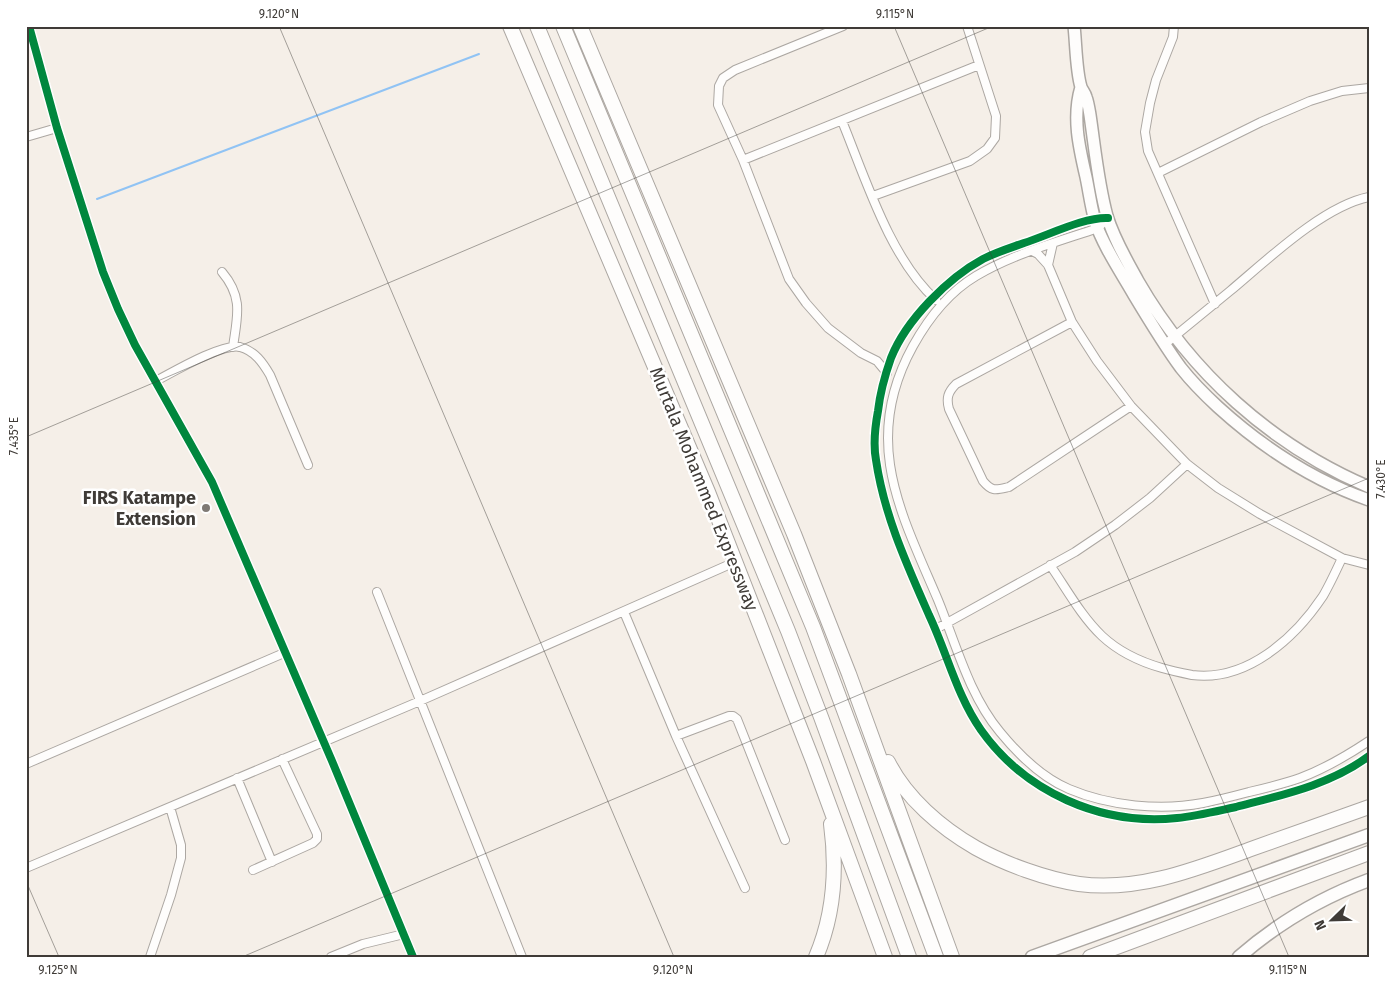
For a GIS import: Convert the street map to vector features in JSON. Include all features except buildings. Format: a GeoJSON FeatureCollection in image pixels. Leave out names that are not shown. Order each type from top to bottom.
{"type":"FeatureCollection","features":[{"type":"Feature","properties":{"kind":"highway","name":"Murtala Mohammed Expressway"},"geometry":{"type":"LineString","coordinates":[[510,26],[708,492],[814,761],[885,957]]}},
{"type":"Feature","properties":{"kind":"highway","name":"Murtala Mohammed Expressway"},"geometry":{"type":"LineString","coordinates":[[537,26],[788,631],[909,957]]}},
{"type":"Feature","properties":{"kind":"highway"},"geometry":{"type":"LineString","coordinates":[[563,26],[814,627],[936,957]]}},
{"type":"Feature","properties":{"kind":"highway"},"geometry":{"type":"LineString","coordinates":[[581,29],[794,534],[849,674],[952,957]]}},
{"type":"Feature","properties":{"kind":"highway"},"geometry":{"type":"LineString","coordinates":[[849,674],[889,765],[922,808],[944,827],[982,851],[1050,877],[1078,884],[1107,885],[1136,883],[1163,878],[1197,868],[1369,807]]}},
{"type":"Feature","properties":{"kind":"highway"},"geometry":{"type":"LineString","coordinates":[[814,761],[831,824],[834,847],[832,902],[816,957]]}},
{"type":"Feature","properties":{"kind":"highway"},"geometry":{"type":"LineString","coordinates":[[1090,957],[1369,853]]}},
{"type":"Feature","properties":{"kind":"main road"},"geometry":{"type":"LineString","coordinates":[[1032,957],[1369,835]]}},
{"type":"Feature","properties":{"kind":"main road"},"geometry":{"type":"LineString","coordinates":[[1239,957],[1278,925],[1299,912],[1328,897],[1369,880]]}},
{"type":"Feature","properties":{"kind":"street"},"geometry":{"type":"LineString","coordinates":[[30,26],[57,128],[103,272],[135,346],[212,482],[284,653],[324,742],[413,957]]}},
{"type":"Feature","properties":{"kind":"street"},"geometry":{"type":"LineString","coordinates":[[843,26],[735,70],[723,78],[719,86],[718,105],[789,279],[806,303],[828,328],[861,353],[877,361],[887,373]]}},
{"type":"Feature","properties":{"kind":"street"},"geometry":{"type":"LineString","coordinates":[[873,196],[970,161],[987,150],[995,138],[996,116],[967,26]]}},
{"type":"Feature","properties":{"kind":"street"},"geometry":{"type":"LineString","coordinates":[[1074,26],[1081,87],[1090,112],[1099,180],[1108,218],[1131,268],[1149,300],[1195,363],[1225,394],[1291,446],[1348,478],[1369,487]]}},
{"type":"Feature","properties":{"kind":"street"},"geometry":{"type":"LineString","coordinates":[[1174,26],[1164,62],[1156,80],[1145,132],[1148,151],[1215,304]]}},
{"type":"Feature","properties":{"kind":"street"},"geometry":{"type":"LineString","coordinates":[[742,160],[979,65]]}},
{"type":"Feature","properties":{"kind":"street"},"geometry":{"type":"LineString","coordinates":[[1081,87],[1077,101],[1077,132],[1096,222],[1119,271],[1164,345],[1182,370],[1204,393],[1236,424],[1261,443],[1302,470],[1369,500]]}},
{"type":"Feature","properties":{"kind":"street"},"geometry":{"type":"LineString","coordinates":[[1158,173],[1261,122],[1310,101],[1342,91],[1369,88]]}},
{"type":"Feature","properties":{"kind":"street"},"geometry":{"type":"LineString","coordinates":[[842,121],[886,228],[900,255],[922,284],[942,305]]}},
{"type":"Feature","properties":{"kind":"street"},"geometry":{"type":"LineString","coordinates":[[26,137],[57,128]]}},
{"type":"Feature","properties":{"kind":"street"},"geometry":{"type":"LineString","coordinates":[[1164,345],[1267,260],[1320,220],[1356,200],[1369,197]]}},
{"type":"Feature","properties":{"kind":"street"},"geometry":{"type":"LineString","coordinates":[[1108,218],[1001,251],[961,273],[915,318],[899,342],[880,391],[875,427],[875,457],[888,517],[936,629],[961,695],[982,730],[1019,773],[1073,804],[1101,814],[1128,818],[1158,819],[1202,815],[1302,790],[1334,776],[1369,756]]}},
{"type":"Feature","properties":{"kind":"street"},"geometry":{"type":"LineString","coordinates":[[1096,222],[975,277],[954,292],[918,336],[903,364],[892,396],[888,432],[888,455],[892,485],[903,518],[948,623],[967,675],[988,716],[1001,733],[1045,775],[1067,788],[1112,802],[1167,807],[1201,804],[1299,779],[1323,768],[1369,741]]}},
{"type":"Feature","properties":{"kind":"street"},"geometry":{"type":"LineString","coordinates":[[1048,265],[1053,243]]}},
{"type":"Feature","properties":{"kind":"street"},"geometry":{"type":"LineString","coordinates":[[1032,251],[1038,254],[1048,265],[1072,322],[1097,361],[1131,406],[1187,464],[1218,488],[1260,514],[1342,558],[1369,565]]}},
{"type":"Feature","properties":{"kind":"street"},"geometry":{"type":"LineString","coordinates":[[222,272],[232,283],[235,291],[237,315],[233,347]]}},
{"type":"Feature","properties":{"kind":"street"},"geometry":{"type":"LineString","coordinates":[[1072,322],[956,384],[950,391],[947,400],[949,409],[983,481],[989,488],[994,490],[1009,487],[1131,406]]}},
{"type":"Feature","properties":{"kind":"street"},"geometry":{"type":"LineString","coordinates":[[156,381],[220,350],[239,346],[248,350],[257,356],[270,375],[308,465]]}},
{"type":"Feature","properties":{"kind":"street"},"geometry":{"type":"LineString","coordinates":[[877,361],[891,360]]}},
{"type":"Feature","properties":{"kind":"street"},"geometry":{"type":"LineString","coordinates":[[936,629],[1075,552],[1150,498],[1187,464]]}},
{"type":"Feature","properties":{"kind":"street"},"geometry":{"type":"LineString","coordinates":[[1050,565],[1083,613],[1102,636],[1119,648],[1150,664],[1193,675],[1206,675],[1225,672],[1249,664],[1281,645],[1296,630],[1323,595],[1342,558]]}},
{"type":"Feature","properties":{"kind":"street"},"geometry":{"type":"LineString","coordinates":[[26,868],[420,701],[734,562]]}},
{"type":"Feature","properties":{"kind":"street"},"geometry":{"type":"LineString","coordinates":[[377,592],[522,957]]}},
{"type":"Feature","properties":{"kind":"street"},"geometry":{"type":"LineString","coordinates":[[624,612],[676,736],[746,888]]}},
{"type":"Feature","properties":{"kind":"street"},"geometry":{"type":"LineString","coordinates":[[26,764],[284,653]]}},
{"type":"Feature","properties":{"kind":"street"},"geometry":{"type":"LineString","coordinates":[[676,736],[729,716],[734,716],[737,719],[785,840]]}},
{"type":"Feature","properties":{"kind":"street"},"geometry":{"type":"LineString","coordinates":[[253,870],[313,843],[317,839],[317,834],[282,758]]}},
{"type":"Feature","properties":{"kind":"street"},"geometry":{"type":"LineString","coordinates":[[236,778],[272,862]]}},
{"type":"Feature","properties":{"kind":"street"},"geometry":{"type":"LineString","coordinates":[[150,957],[182,858],[170,807]]}},
{"type":"Feature","properties":{"kind":"street"},"geometry":{"type":"LineString","coordinates":[[331,957],[363,944],[404,934]]}},
{"type":"Feature","properties":{"kind":"waterway"},"geometry":{"type":"LineString","coordinates":[[97,199],[479,54]]}},
{"type":"Feature","properties":{"kind":"cycle path"},"geometry":{"type":"LineString","coordinates":[[29,26],[57,128],[103,272],[118,309],[135,345],[212,482],[332,761],[413,957]]}},
{"type":"Feature","properties":{"kind":"cycle path"},"geometry":{"type":"LineString","coordinates":[[1108,218],[1088,220],[1066,227],[993,254],[970,267],[942,289],[917,315],[898,344],[885,377],[875,429],[875,454],[880,480],[890,520],[965,703],[981,730],[999,752],[1019,771],[1042,787],[1067,800],[1093,810],[1120,816],[1149,819],[1177,818],[1236,807],[1322,782],[1338,775],[1369,756]]}},
{"type":"Feature","properties":{"kind":"place","name":"FIRS Katampe Extension"},"geometry":{"type":"Point","coordinates":[206,508]}}]}
